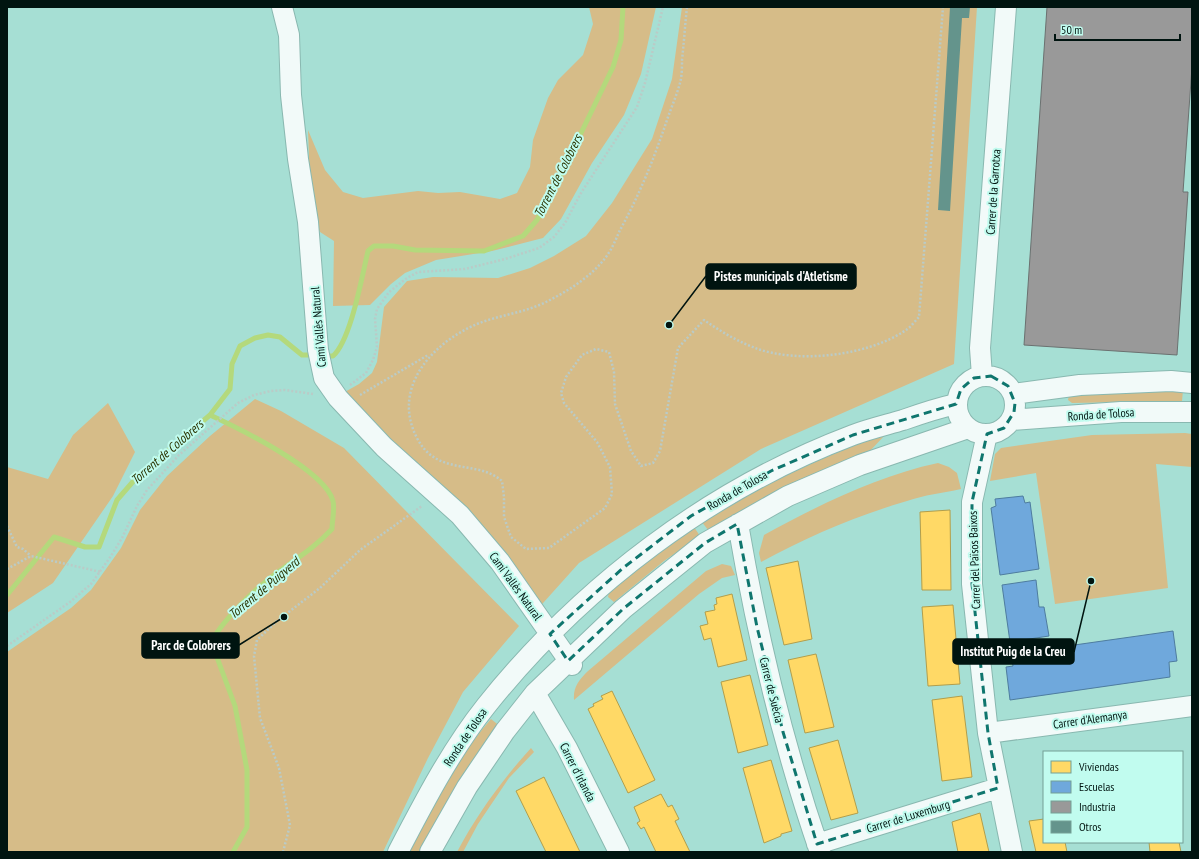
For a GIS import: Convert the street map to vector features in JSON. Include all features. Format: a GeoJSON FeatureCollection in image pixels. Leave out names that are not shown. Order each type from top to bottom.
{"type":"FeatureCollection","features":[{"type":"Feature","properties":{"kind":"street","name":"Camí Vallès Natural"},"geometry":{"type":"LineString","coordinates":[[282,7],[288,35],[298,159],[308,222],[318,350],[324,378],[339,398],[384,447],[460,515],[500,562],[550,634]]}},
{"type":"Feature","properties":{"kind":"street","name":"Carrer de la Garrotxa"},"geometry":{"type":"LineString","coordinates":[[982,376],[980,348],[1006,7]]}},
{"type":"Feature","properties":{"kind":"street"},"geometry":{"type":"LineString","coordinates":[[991,376],[1008,386],[1012,394],[1015,403],[1014,412],[1010,420],[1000,430],[987,434],[980,434],[968,428],[961,421],[957,413],[956,404],[958,396],[964,386],[974,378],[991,376]]}},
{"type":"Feature","properties":{"kind":"street"},"geometry":{"type":"LineString","coordinates":[[1012,394],[1080,386],[1171,381],[1192,383]]}},
{"type":"Feature","properties":{"kind":"street","name":"Ronda de Tolosa"},"geometry":{"type":"LineString","coordinates":[[398,852],[435,782],[485,707],[550,634],[623,568],[692,516],[771,471],[853,435],[956,404]]}},
{"type":"Feature","properties":{"kind":"street","name":"Ronda de Tolosa"},"geometry":{"type":"LineString","coordinates":[[1010,420],[1121,412],[1192,412]]}},
{"type":"Feature","properties":{"kind":"street"},"geometry":{"type":"LineString","coordinates":[[430,852],[468,787],[506,731],[535,693],[570,663],[623,609],[705,543],[788,496],[860,465],[968,428]]}},
{"type":"Feature","properties":{"kind":"street","name":"Carrer del Països Baixos"},"geometry":{"type":"LineString","coordinates":[[987,434],[972,502],[972,584],[988,733],[1012,852]]}},
{"type":"Feature","properties":{"kind":"street","name":"Carrer de Suècia"},"geometry":{"type":"LineString","coordinates":[[738,524],[757,627],[783,732],[818,848]]}},
{"type":"Feature","properties":{"kind":"street"},"geometry":{"type":"LineString","coordinates":[[550,634],[570,663]]}},
{"type":"Feature","properties":{"kind":"street","name":"Carrer d'Irlanda"},"geometry":{"type":"LineString","coordinates":[[535,693],[567,748],[619,852]]}},
{"type":"Feature","properties":{"kind":"street"},"geometry":{"type":"LineString","coordinates":[[1192,700],[1192,722]]}},
{"type":"Feature","properties":{"kind":"street","name":"Carrer d'Alemanya"},"geometry":{"type":"LineString","coordinates":[[988,733],[1192,706]]}},
{"type":"Feature","properties":{"kind":"street","name":"Carrer de Luxemburg"},"geometry":{"type":"LineString","coordinates":[[818,848],[998,788]]}},
{"type":"Feature","properties":{"kind":"path"},"geometry":{"type":"LineString","coordinates":[[339,398],[349,385],[366,373],[373,360],[377,347],[375,319],[377,309],[389,292],[407,278],[418,272],[465,269],[505,259],[539,248],[554,237],[565,223],[581,193],[637,107],[645,83],[662,7]]}},
{"type":"Feature","properties":{"kind":"path"},"geometry":{"type":"LineString","coordinates":[[7,646],[70,602],[91,584],[122,538],[136,506],[147,490],[179,455],[238,404],[254,395],[271,391],[285,390],[303,394],[325,394],[339,398],[431,354],[452,337],[477,324],[521,312],[545,303],[582,282],[606,257],[630,213],[654,159],[680,83],[687,7]]}},
{"type":"Feature","properties":{"kind":"path"},"geometry":{"type":"LineString","coordinates":[[431,354],[414,378],[408,404],[410,419],[417,438],[429,454],[453,466],[487,472],[496,476],[502,481],[504,517],[511,537],[526,549],[549,548],[605,508],[612,494],[610,467],[597,442],[564,403],[561,393],[566,377],[582,355],[596,349],[609,352],[614,372],[615,404],[632,451],[641,466],[653,463],[660,451],[678,348],[704,320],[723,333],[755,348],[787,356],[829,355],[875,346],[907,330],[919,317],[943,7]]}},
{"type":"Feature","properties":{"kind":"path"},"geometry":{"type":"LineString","coordinates":[[283,852],[290,825],[279,768],[260,718],[254,656],[257,640],[277,621],[320,588],[360,550],[436,494]]}},
{"type":"Feature","properties":{"kind":"path"},"geometry":{"type":"LineString","coordinates":[[7,526],[18,547],[24,549],[31,556],[100,572]]}},
{"type":"Feature","properties":{"kind":"path"},"geometry":{"type":"LineString","coordinates":[[7,569],[31,556]]}},
{"type":"Feature","properties":{"kind":"highlighted area"},"geometry":{"type":"Polygon","coordinates":[[[991,376],[1008,386],[1015,403],[1014,412],[1004,428],[987,434],[972,502],[972,584],[988,733],[998,788],[817,844],[783,732],[757,627],[737,524],[705,543],[623,609],[568,661],[550,634],[623,568],[691,516],[771,471],[853,435],[956,404],[961,389],[974,378],[991,376]]]}},
{"type":"Feature","properties":{"kind":"shaded area"},"geometry":{"type":"Polygon","coordinates":[[[589,7],[656,7],[641,74],[624,115],[592,163],[561,219],[543,238],[492,251],[436,260],[405,273],[391,284],[370,305],[333,306],[334,241],[320,232],[311,212],[308,130],[325,170],[343,192],[363,198],[418,191],[438,193],[460,192],[500,199],[517,193],[530,167],[533,140],[548,98],[558,80],[583,55],[593,24],[589,7]]]}},
{"type":"Feature","properties":{"kind":"shaded area"},"geometry":{"type":"Polygon","coordinates":[[[682,7],[977,7],[954,364],[761,449],[579,563],[535,612],[343,393],[359,384],[372,373],[377,362],[384,307],[407,281],[433,277],[498,278],[530,268],[554,256],[586,236],[612,203],[652,139],[672,79],[682,7]]]}},
{"type":"Feature","properties":{"kind":"shaded area"},"geometry":{"type":"Polygon","coordinates":[[[1183,390],[1182,401],[1072,403],[1068,400],[1069,395],[1183,390]]]}},
{"type":"Feature","properties":{"kind":"shaded area"},"geometry":{"type":"Polygon","coordinates":[[[255,399],[281,411],[344,448],[519,626],[463,692],[428,758],[383,852],[7,852],[7,652],[71,608],[91,590],[121,548],[140,510],[167,476],[210,436],[255,399]]]}},
{"type":"Feature","properties":{"kind":"shaded area"},"geometry":{"type":"Polygon","coordinates":[[[108,403],[135,452],[113,496],[53,583],[7,613],[7,467],[48,479],[73,435],[108,403]]]}},
{"type":"Feature","properties":{"kind":"shaded area"},"geometry":{"type":"Polygon","coordinates":[[[886,434],[868,453],[709,531],[701,521],[746,496],[814,462],[886,434]]]}},
{"type":"Feature","properties":{"kind":"shaded area"},"geometry":{"type":"Polygon","coordinates":[[[1192,434],[1192,467],[1156,464],[1168,588],[1055,604],[1036,473],[990,481],[995,454],[1001,448],[1092,435],[1192,434]]]}},
{"type":"Feature","properties":{"kind":"shaded area"},"geometry":{"type":"Polygon","coordinates":[[[938,463],[949,467],[957,473],[961,489],[920,497],[869,513],[796,544],[761,562],[759,553],[764,535],[827,502],[893,476],[938,463]]]}},
{"type":"Feature","properties":{"kind":"shaded area"},"geometry":{"type":"Polygon","coordinates":[[[694,527],[700,536],[664,561],[614,602],[608,597],[609,592],[615,586],[694,527]]]}},
{"type":"Feature","properties":{"kind":"shaded area"},"geometry":{"type":"Polygon","coordinates":[[[722,564],[731,566],[735,575],[722,578],[699,594],[574,700],[574,691],[577,684],[588,671],[706,571],[722,564]]]}},
{"type":"Feature","properties":{"kind":"shaded area"},"geometry":{"type":"Polygon","coordinates":[[[491,719],[501,727],[423,852],[407,852],[456,767],[478,734],[491,719]]]}},
{"type":"Feature","properties":{"kind":"shaded area"},"geometry":{"type":"Polygon","coordinates":[[[531,748],[534,752],[509,778],[478,824],[463,852],[457,852],[473,824],[491,798],[510,772],[531,748]]]}},
{"type":"Feature","properties":{"kind":"building: Viviendas"},"geometry":{"type":"Polygon","coordinates":[[[950,510],[951,590],[922,590],[920,512],[950,510]]]}},
{"type":"Feature","properties":{"kind":"building: Viviendas"},"geometry":{"type":"Polygon","coordinates":[[[798,561],[812,639],[784,645],[766,568],[798,561]]]}},
{"type":"Feature","properties":{"kind":"building: Viviendas"},"geometry":{"type":"Polygon","coordinates":[[[732,594],[747,660],[718,667],[711,638],[704,640],[700,626],[708,624],[705,612],[715,610],[714,605],[717,604],[716,598],[732,594]]]}},
{"type":"Feature","properties":{"kind":"building: Viviendas"},"geometry":{"type":"Polygon","coordinates":[[[953,605],[960,684],[928,686],[922,607],[953,605]]]}},
{"type":"Feature","properties":{"kind":"building: Viviendas"},"geometry":{"type":"Polygon","coordinates":[[[816,654],[834,727],[805,733],[788,660],[816,654]]]}},
{"type":"Feature","properties":{"kind":"building: Viviendas"},"geometry":{"type":"Polygon","coordinates":[[[750,675],[768,745],[738,753],[721,682],[750,675]]]}},
{"type":"Feature","properties":{"kind":"building: Viviendas"},"geometry":{"type":"Polygon","coordinates":[[[612,691],[655,780],[628,793],[588,709],[594,706],[593,704],[603,699],[601,696],[612,691]]]}},
{"type":"Feature","properties":{"kind":"building: Viviendas"},"geometry":{"type":"Polygon","coordinates":[[[962,696],[972,777],[942,781],[932,700],[962,696]]]}},
{"type":"Feature","properties":{"kind":"building: Viviendas"},"geometry":{"type":"Polygon","coordinates":[[[838,740],[858,813],[831,820],[809,748],[838,740]]]}},
{"type":"Feature","properties":{"kind":"building: Viviendas"},"geometry":{"type":"Polygon","coordinates":[[[771,760],[792,831],[781,834],[781,836],[764,843],[743,768],[771,760]]]}},
{"type":"Feature","properties":{"kind":"building: Viviendas"},"geometry":{"type":"Polygon","coordinates":[[[544,777],[580,852],[546,852],[516,791],[544,777]]]}},
{"type":"Feature","properties":{"kind":"building: Viviendas"},"geometry":{"type":"Polygon","coordinates":[[[661,794],[668,807],[672,805],[679,819],[675,821],[690,852],[656,852],[644,827],[641,829],[637,823],[640,821],[634,807],[661,794]]]}},
{"type":"Feature","properties":{"kind":"building: Viviendas"},"geometry":{"type":"Polygon","coordinates":[[[980,813],[989,852],[958,852],[952,822],[980,813]]]}},
{"type":"Feature","properties":{"kind":"building: Viviendas"},"geometry":{"type":"Polygon","coordinates":[[[1043,819],[1043,843],[1065,843],[1067,852],[1036,852],[1029,821],[1043,819]]]}},
{"type":"Feature","properties":{"kind":"building: Viviendas"},"geometry":{"type":"Polygon","coordinates":[[[1149,843],[1179,843],[1181,852],[1150,852],[1149,843]]]}},
{"type":"Feature","properties":{"kind":"building: Escuelas"},"geometry":{"type":"Polygon","coordinates":[[[1023,496],[1025,503],[1030,502],[1039,569],[1000,575],[991,508],[996,506],[995,499],[1023,496]]]}},
{"type":"Feature","properties":{"kind":"building: Escuelas"},"geometry":{"type":"Polygon","coordinates":[[[1036,580],[1039,607],[1044,607],[1049,636],[1010,642],[1002,585],[1036,580]]]}},
{"type":"Feature","properties":{"kind":"building: Escuelas"},"geometry":{"type":"Polygon","coordinates":[[[1173,631],[1177,661],[1169,662],[1170,677],[1010,700],[1006,667],[1013,666],[1011,654],[1173,631]]]}},
{"type":"Feature","properties":{"kind":"building: Industria"},"geometry":{"type":"Polygon","coordinates":[[[1047,7],[1192,7],[1192,67],[1183,192],[1188,192],[1177,355],[1024,345],[1047,7]]]}},
{"type":"Feature","properties":{"kind":"building: Otros"},"geometry":{"type":"Polygon","coordinates":[[[950,7],[970,7],[969,18],[962,18],[950,211],[938,210],[950,7]]]}},
{"type":"Feature","properties":{"kind":"waterway","name":"Torrent de Colobrers"},"geometry":{"type":"LineString","coordinates":[[324,356],[333,356],[345,336],[355,307],[368,251],[374,246],[393,246],[415,250],[484,251],[523,236],[537,220],[551,195],[613,67],[621,40],[623,7]]}},
{"type":"Feature","properties":{"kind":"waterway","name":"Torrent de Colobrers"},"geometry":{"type":"LineString","coordinates":[[7,595],[54,537],[85,547],[99,547],[117,500],[137,477],[210,415],[230,389],[232,364],[240,346],[255,338],[268,335],[280,337],[302,355],[312,355]]}},
{"type":"Feature","properties":{"kind":"waterway","name":"Torrent de Puigverd"},"geometry":{"type":"LineString","coordinates":[[210,415],[279,451],[298,464],[314,476],[327,489],[334,504],[332,529],[314,546],[272,576],[253,592],[213,638],[215,652],[235,706],[247,770],[247,827],[233,852]]}},
{"type":"Feature","properties":{"kind":"place","name":"Pistes municipals d'Atletisme"},"geometry":{"type":"Point","coordinates":[669,325]}},
{"type":"Feature","properties":{"kind":"place","name":"Institut Puig de la Creu"},"geometry":{"type":"Point","coordinates":[1091,581]}},
{"type":"Feature","properties":{"kind":"place","name":"Parc de Colobrers"},"geometry":{"type":"Point","coordinates":[284,617]}}]}
